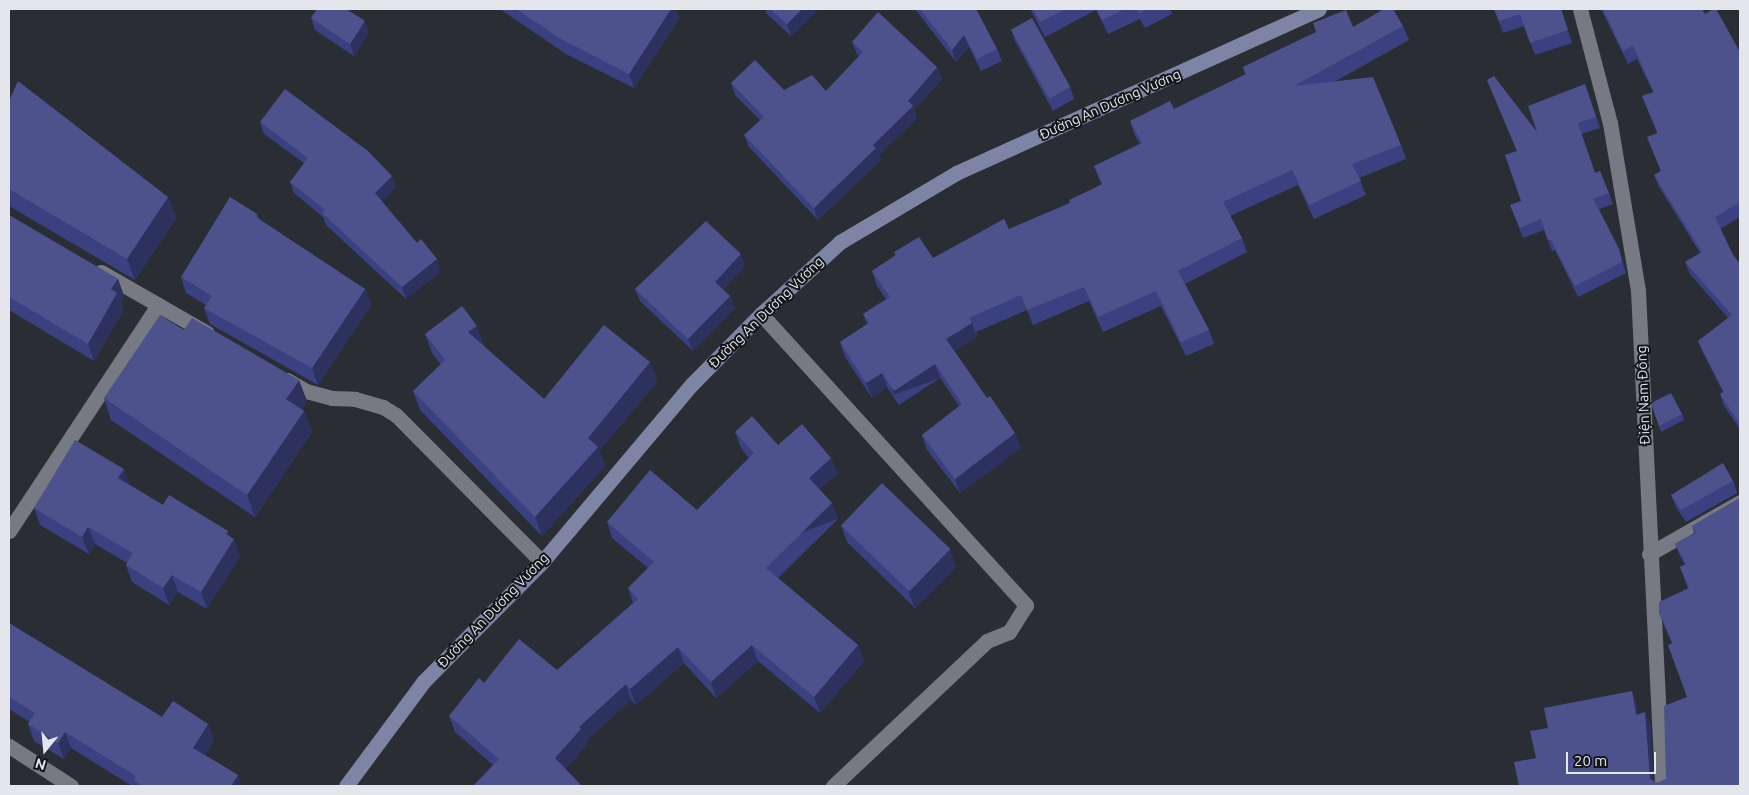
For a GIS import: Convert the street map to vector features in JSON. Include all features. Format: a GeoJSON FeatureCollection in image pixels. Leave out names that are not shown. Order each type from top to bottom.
{"type":"FeatureCollection","features":[{"type":"Feature","properties":{"kind":"main road","name":"Đường An Dương Vương"},"geometry":{"type":"LineString","coordinates":[[346,786],[424,681],[542,562],[692,384],[761,314],[840,242],[956,173],[1319,9]]}},
{"type":"Feature","properties":{"kind":"street","name":"Điện Nam Đông"},"geometry":{"type":"LineString","coordinates":[[1580,9],[1610,123],[1638,290],[1649,554],[1662,786]]}},
{"type":"Feature","properties":{"kind":"street"},"geometry":{"type":"LineString","coordinates":[[84,261],[224,343]]}},
{"type":"Feature","properties":{"kind":"street"},"geometry":{"type":"LineString","coordinates":[[9,531],[158,305]]}},
{"type":"Feature","properties":{"kind":"street"},"geometry":{"type":"LineString","coordinates":[[761,314],[1026,605],[1009,632],[987,642],[833,786]]}},
{"type":"Feature","properties":{"kind":"street"},"geometry":{"type":"LineString","coordinates":[[273,372],[306,391],[332,398],[355,399],[383,407],[396,415],[542,562]]}},
{"type":"Feature","properties":{"kind":"street"},"geometry":{"type":"LineString","coordinates":[[1649,554],[1740,502]]}},
{"type":"Feature","properties":{"kind":"street"},"geometry":{"type":"LineString","coordinates":[[9,746],[71,786]]}},
{"type":"Feature","properties":{"kind":"building"},"geometry":{"type":"Polygon","coordinates":[[[317,9],[346,9],[365,21],[350,44],[311,18],[317,9]]]}},
{"type":"Feature","properties":{"kind":"building"},"geometry":{"type":"Polygon","coordinates":[[[516,9],[671,9],[629,74],[561,39],[516,9]]]}},
{"type":"Feature","properties":{"kind":"building"},"geometry":{"type":"Polygon","coordinates":[[[770,9],[802,9],[787,24],[770,9]]]}},
{"type":"Feature","properties":{"kind":"building"},"geometry":{"type":"Polygon","coordinates":[[[920,9],[976,9],[997,49],[977,59],[964,35],[952,50],[920,9]]]}},
{"type":"Feature","properties":{"kind":"building"},"geometry":{"type":"Polygon","coordinates":[[[1033,9],[1066,9],[1040,22],[1033,9]]]}},
{"type":"Feature","properties":{"kind":"building"},"geometry":{"type":"Polygon","coordinates":[[[1097,9],[1125,9],[1102,20],[1097,9]]]}},
{"type":"Feature","properties":{"kind":"building"},"geometry":{"type":"Polygon","coordinates":[[[1137,9],[1148,9],[1139,13],[1137,9]]]}},
{"type":"Feature","properties":{"kind":"building"},"geometry":{"type":"Polygon","coordinates":[[[1384,9],[1393,9],[1403,26],[1294,86],[1373,77],[1401,145],[1352,164],[1361,181],[1309,205],[1292,170],[1223,202],[1242,238],[1178,271],[1209,330],[1181,342],[1156,291],[1098,317],[1084,287],[1027,310],[1021,295],[969,318],[972,323],[946,339],[987,398],[990,396],[1015,433],[955,479],[922,435],[962,404],[935,364],[894,391],[882,373],[866,383],[840,342],[869,323],[863,314],[890,297],[872,271],[896,255],[894,252],[919,237],[933,258],[1004,219],[1009,229],[1070,203],[1069,200],[1103,184],[1094,166],[1142,143],[1130,121],[1170,101],[1174,109],[1246,74],[1243,67],[1316,32],[1313,23],[1346,10],[1353,27],[1384,9]]]}},
{"type":"Feature","properties":{"kind":"building"},"geometry":{"type":"Polygon","coordinates":[[[1494,9],[1561,9],[1568,30],[1530,43],[1520,14],[1499,21],[1494,9]]]}},
{"type":"Feature","properties":{"kind":"building"},"geometry":{"type":"Polygon","coordinates":[[[1603,9],[1702,9],[1705,14],[1716,9],[1740,52],[1740,202],[1715,217],[1733,255],[1740,264],[1740,424],[1720,394],[1724,392],[1698,341],[1732,315],[1685,262],[1702,252],[1654,175],[1661,171],[1647,137],[1658,133],[1642,96],[1654,92],[1633,46],[1623,51],[1603,9]]]}},
{"type":"Feature","properties":{"kind":"building"},"geometry":{"type":"Polygon","coordinates":[[[878,12],[937,67],[908,101],[913,106],[873,145],[876,148],[814,208],[744,135],[764,117],[731,83],[755,60],[784,90],[812,75],[826,91],[863,52],[852,42],[878,12]]]}},
{"type":"Feature","properties":{"kind":"building"},"geometry":{"type":"Polygon","coordinates":[[[1032,18],[1070,87],[1049,99],[1011,30],[1032,18]]]}},
{"type":"Feature","properties":{"kind":"building"},"geometry":{"type":"Polygon","coordinates":[[[1494,76],[1537,132],[1528,106],[1585,84],[1596,117],[1578,123],[1595,173],[1600,171],[1609,193],[1593,199],[1619,249],[1622,262],[1575,286],[1551,240],[1548,240],[1541,219],[1520,228],[1510,205],[1521,201],[1505,155],[1517,151],[1487,80],[1494,76]]]}},
{"type":"Feature","properties":{"kind":"building"},"geometry":{"type":"Polygon","coordinates":[[[18,81],[168,197],[127,259],[9,189],[9,101],[18,81]]]}},
{"type":"Feature","properties":{"kind":"building"},"geometry":{"type":"Polygon","coordinates":[[[285,89],[368,151],[392,176],[375,193],[417,243],[421,239],[437,259],[402,287],[322,213],[325,210],[290,182],[308,158],[260,122],[285,89]]]}},
{"type":"Feature","properties":{"kind":"building"},"geometry":{"type":"Polygon","coordinates":[[[230,197],[257,214],[256,217],[365,289],[312,368],[204,308],[212,296],[181,277],[230,197]]]}},
{"type":"Feature","properties":{"kind":"building"},"geometry":{"type":"Polygon","coordinates":[[[9,215],[118,279],[111,289],[117,293],[88,344],[9,297],[9,215]]]}},
{"type":"Feature","properties":{"kind":"building"},"geometry":{"type":"Polygon","coordinates":[[[706,221],[741,254],[715,282],[730,296],[688,339],[635,289],[706,221]]]}},
{"type":"Feature","properties":{"kind":"building"},"geometry":{"type":"Polygon","coordinates":[[[462,306],[477,326],[468,332],[544,399],[604,325],[650,362],[588,438],[598,447],[535,517],[413,391],[445,360],[425,334],[462,306]]]}},
{"type":"Feature","properties":{"kind":"building"},"geometry":{"type":"Polygon","coordinates":[[[160,315],[184,330],[192,318],[299,380],[286,399],[304,411],[247,495],[104,398],[160,315]]]}},
{"type":"Feature","properties":{"kind":"building"},"geometry":{"type":"Polygon","coordinates":[[[1671,393],[1682,414],[1659,426],[1651,403],[1671,393]]]}},
{"type":"Feature","properties":{"kind":"building"},"geometry":{"type":"Polygon","coordinates":[[[752,416],[778,445],[802,424],[831,458],[809,478],[832,503],[766,568],[858,645],[814,697],[752,645],[711,682],[678,647],[630,689],[626,684],[579,727],[581,729],[555,758],[582,786],[473,786],[499,759],[449,716],[479,678],[484,683],[519,639],[557,670],[638,599],[628,588],[654,562],[607,522],[650,470],[697,510],[754,453],[735,432],[752,416]]]}},
{"type":"Feature","properties":{"kind":"building"},"geometry":{"type":"Polygon","coordinates":[[[75,440],[124,469],[118,478],[163,505],[169,495],[228,531],[226,534],[234,539],[201,592],[172,575],[163,588],[126,565],[133,553],[88,527],[82,537],[34,508],[75,440]]]}},
{"type":"Feature","properties":{"kind":"building"},"geometry":{"type":"Polygon","coordinates":[[[1723,463],[1733,481],[1681,510],[1671,495],[1723,463]]]}},
{"type":"Feature","properties":{"kind":"building"},"geometry":{"type":"Polygon","coordinates":[[[882,483],[950,549],[909,591],[841,525],[882,483]]]}},
{"type":"Feature","properties":{"kind":"building"},"geometry":{"type":"Polygon","coordinates":[[[1740,498],[1740,786],[1519,786],[1514,762],[1536,758],[1530,731],[1548,728],[1544,708],[1632,691],[1636,715],[1645,712],[1650,779],[1658,783],[1666,779],[1664,706],[1687,697],[1668,645],[1673,643],[1659,613],[1659,602],[1689,588],[1680,567],[1686,564],[1675,544],[1696,533],[1692,526],[1740,498]]]}},
{"type":"Feature","properties":{"kind":"building"},"geometry":{"type":"Polygon","coordinates":[[[9,623],[162,717],[173,701],[208,724],[193,748],[238,775],[231,786],[143,786],[134,780],[136,776],[65,732],[58,743],[28,724],[35,713],[9,697],[9,623]]]}}]}
